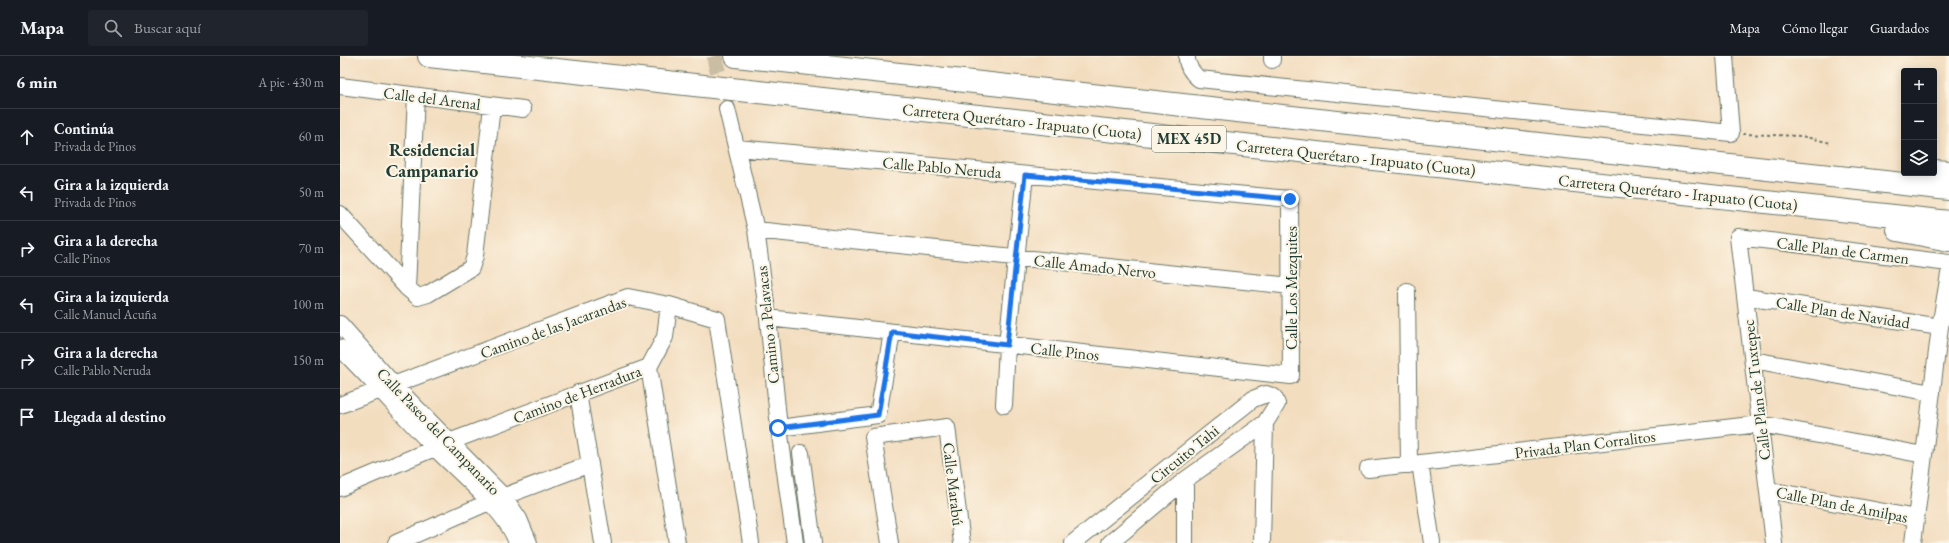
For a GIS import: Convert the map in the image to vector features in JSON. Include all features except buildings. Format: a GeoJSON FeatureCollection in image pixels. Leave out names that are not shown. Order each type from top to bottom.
{"type":"FeatureCollection","features":[{"type":"Feature","properties":{"kind":"highway","name":"Carretera Querétaro - Irapuato (Cuota)"},"geometry":{"type":"LineString","coordinates":[[428,56],[1949,222]]}},
{"type":"Feature","properties":{"kind":"highway","name":"Carretera Querétaro - Irapuato (Cuota)"},"geometry":{"type":"LineString","coordinates":[[736,56],[1949,190]]}},
{"type":"Feature","properties":{"kind":"highway"},"geometry":{"type":"LineString","coordinates":[[1759,168],[1901,171]]}},
{"type":"Feature","properties":{"kind":"highway"},"geometry":{"type":"LineString","coordinates":[[1937,171],[1949,172]]}},
{"type":"Feature","properties":{"kind":"highway"},"geometry":{"type":"LineString","coordinates":[[1757,201],[1949,240]]}},
{"type":"Feature","properties":{"kind":"street"},"geometry":{"type":"LineString","coordinates":[[1187,58],[1192,73],[1199,79],[1731,133],[1724,56]]}},
{"type":"Feature","properties":{"kind":"street","name":"Calle del Arenal"},"geometry":{"type":"LineString","coordinates":[[340,86],[523,109]]}},
{"type":"Feature","properties":{"kind":"street"},"geometry":{"type":"LineString","coordinates":[[407,288],[416,96]]}},
{"type":"Feature","properties":{"kind":"street"},"geometry":{"type":"LineString","coordinates":[[340,214],[407,288],[418,297],[423,296],[471,268],[475,256],[492,106]]}},
{"type":"Feature","properties":{"kind":"street","name":"Camino a Pelavacas"},"geometry":{"type":"LineString","coordinates":[[727,110],[756,230],[768,318],[778,428],[795,543]]}},
{"type":"Feature","properties":{"kind":"street","name":"Calle Pablo Neruda"},"geometry":{"type":"LineString","coordinates":[[737,148],[1290,199]]}},
{"type":"Feature","properties":{"kind":"street"},"geometry":{"type":"LineString","coordinates":[[1004,405],[1007,345],[1025,175]]}},
{"type":"Feature","properties":{"kind":"street","name":"Calle Los Mezquites"},"geometry":{"type":"LineString","coordinates":[[1290,199],[1291,376]]}},
{"type":"Feature","properties":{"kind":"street","name":"Calle Amado Nervo"},"geometry":{"type":"LineString","coordinates":[[756,230],[1291,286]]}},
{"type":"Feature","properties":{"kind":"street","name":"Calle Plan de Carmen"},"geometry":{"type":"LineString","coordinates":[[1738,237],[1949,263]]}},
{"type":"Feature","properties":{"kind":"street","name":"Calle Plan de Tuxtepec"},"geometry":{"type":"LineString","coordinates":[[1738,237],[1774,543]]}},
{"type":"Feature","properties":{"kind":"street"},"geometry":{"type":"LineString","coordinates":[[1913,543],[1940,327],[1949,274]]}},
{"type":"Feature","properties":{"kind":"street"},"geometry":{"type":"LineString","coordinates":[[1407,291],[1415,464],[1432,543]]}},
{"type":"Feature","properties":{"kind":"street","name":"Camino de las Jacarandas"},"geometry":{"type":"LineString","coordinates":[[340,405],[628,297],[669,305],[717,319],[751,543]]}},
{"type":"Feature","properties":{"kind":"street","name":"Calle Plan de Navidad"},"geometry":{"type":"LineString","coordinates":[[1746,298],[1940,327]]}},
{"type":"Feature","properties":{"kind":"street"},"geometry":{"type":"LineString","coordinates":[[649,367],[665,337],[669,305]]}},
{"type":"Feature","properties":{"kind":"street","name":"Calle Pinos"},"geometry":{"type":"LineString","coordinates":[[768,318],[1291,376]]}},
{"type":"Feature","properties":{"kind":"street","name":"Calle Paseo del Campanario"},"geometry":{"type":"LineString","coordinates":[[340,324],[434,447],[519,519],[529,543]]}},
{"type":"Feature","properties":{"kind":"street"},"geometry":{"type":"LineString","coordinates":[[778,428],[878,415],[892,332]]}},
{"type":"Feature","properties":{"kind":"street","name":"Calle Paseo del Campanario"},"geometry":{"type":"LineString","coordinates":[[340,348],[449,442],[496,500],[513,532],[516,543]]}},
{"type":"Feature","properties":{"kind":"street"},"geometry":{"type":"LineString","coordinates":[[1753,360],[1932,393]]}},
{"type":"Feature","properties":{"kind":"street","name":"Camino de Herradura"},"geometry":{"type":"LineString","coordinates":[[340,488],[434,447],[649,367],[677,543]]}},
{"type":"Feature","properties":{"kind":"street"},"geometry":{"type":"LineString","coordinates":[[578,393],[603,543]]}},
{"type":"Feature","properties":{"kind":"street","name":"Circuito Tahi"},"geometry":{"type":"LineString","coordinates":[[1073,543],[1253,399],[1266,394],[1274,397],[1277,404],[1265,423],[1185,480],[1114,541]]}},
{"type":"Feature","properties":{"kind":"street"},"geometry":{"type":"LineString","coordinates":[[1262,543],[1265,423]]}},
{"type":"Feature","properties":{"kind":"street","name":"Privada Plan Corralitos"},"geometry":{"type":"LineString","coordinates":[[1368,469],[1760,424],[1924,455]]}},
{"type":"Feature","properties":{"kind":"street","name":"Calle Marabú"},"geometry":{"type":"LineString","coordinates":[[890,543],[873,436],[947,427],[962,543]]}},
{"type":"Feature","properties":{"kind":"street"},"geometry":{"type":"LineString","coordinates":[[800,453],[813,543]]}},
{"type":"Feature","properties":{"kind":"street"},"geometry":{"type":"LineString","coordinates":[[396,543],[496,500],[590,464]]}},
{"type":"Feature","properties":{"kind":"street"},"geometry":{"type":"LineString","coordinates":[[1185,480],[1185,543]]}},
{"type":"Feature","properties":{"kind":"street","name":"Calle Plan de Amilpas"},"geometry":{"type":"LineString","coordinates":[[1768,490],[1916,518]]}},
{"type":"Feature","properties":{"kind":"path"},"geometry":{"type":"LineString","coordinates":[[1731,133],[1802,136],[1831,143]]}},
{"type":"Feature","properties":{"kind":"tunnel"},"geometry":{"type":"LineString","coordinates":[[714,56],[727,109]]}},
{"type":"Feature","properties":{"kind":"district","name":"Residencial Campanario"},"geometry":{"type":"Point","coordinates":[432,160]}},
{"type":"Feature","properties":{"kind":"route"},"geometry":{"type":"LineString","coordinates":[[778,428],[878,415],[892,332],[1007,345],[1025,175],[1290,199]]}}]}
